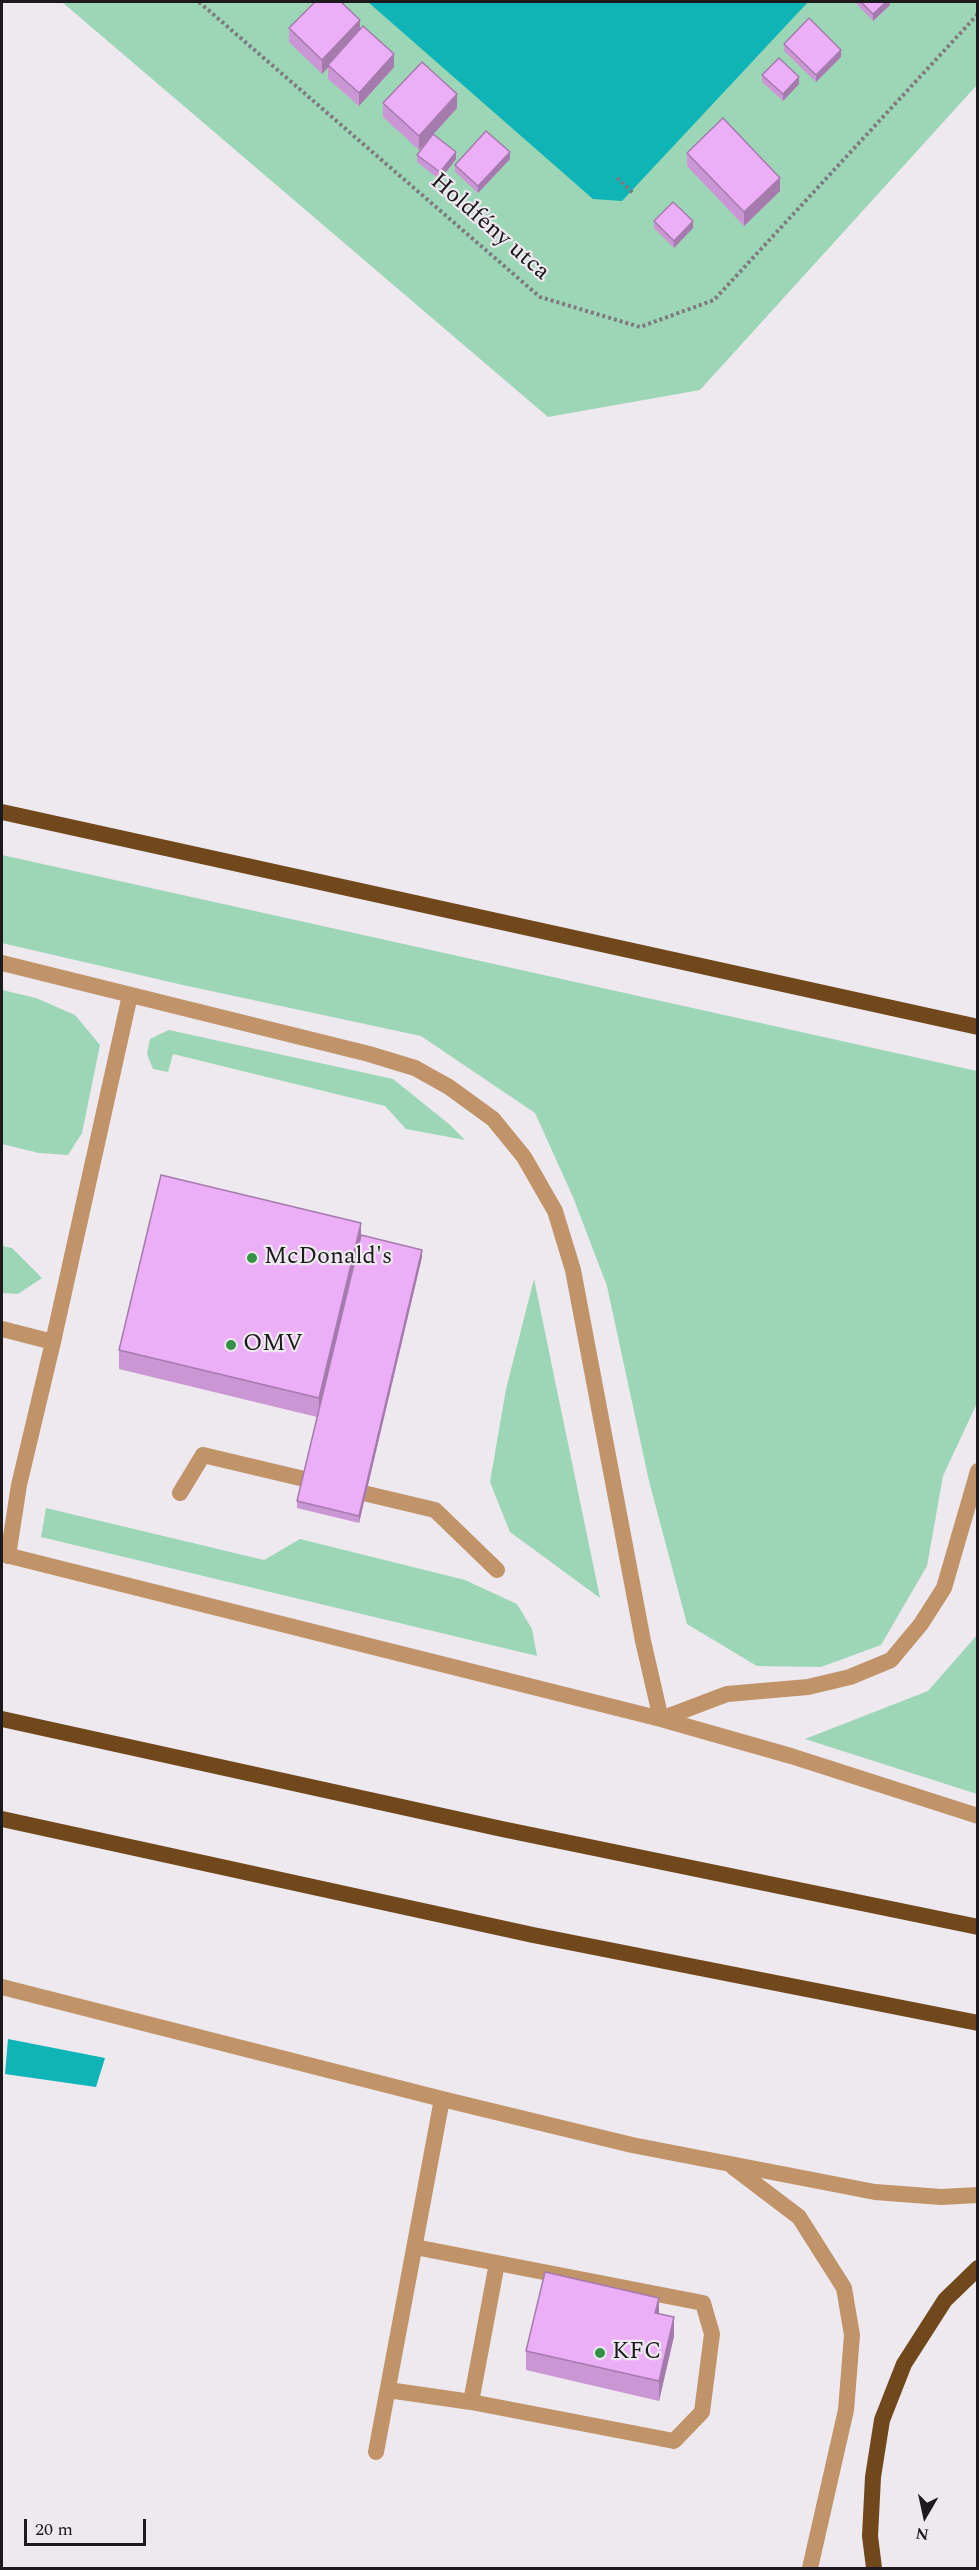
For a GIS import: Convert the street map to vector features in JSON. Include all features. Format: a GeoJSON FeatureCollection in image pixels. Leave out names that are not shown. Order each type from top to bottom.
{"type":"FeatureCollection","features":[{"type":"Feature","properties":{"kind":"highway"},"geometry":{"type":"LineString","coordinates":[[2,813],[978,1027]]}},
{"type":"Feature","properties":{"kind":"highway"},"geometry":{"type":"LineString","coordinates":[[2,1719],[502,1829],[978,1927]]}},
{"type":"Feature","properties":{"kind":"highway"},"geometry":{"type":"LineString","coordinates":[[2,1819],[533,1935],[978,2023]]}},
{"type":"Feature","properties":{"kind":"highway"},"geometry":{"type":"LineString","coordinates":[[874,2568],[870,2536],[871,2513],[873,2477],[882,2420],[904,2364],[945,2300],[978,2268]]}},
{"type":"Feature","properties":{"kind":"lane"},"geometry":{"type":"LineString","coordinates":[[2,963],[369,1054],[415,1068],[449,1087],[493,1119],[524,1157],[555,1211],[573,1270],[643,1641],[662,1719]]}},
{"type":"Feature","properties":{"kind":"lane"},"geometry":{"type":"LineString","coordinates":[[130,995],[5,1555],[662,1719],[791,1756],[978,1815]]}},
{"type":"Feature","properties":{"kind":"lane"},"geometry":{"type":"LineString","coordinates":[[2,1329],[53,1342]]}},
{"type":"Feature","properties":{"kind":"lane"},"geometry":{"type":"LineString","coordinates":[[180,1493],[203,1455],[435,1510],[497,1570]]}},
{"type":"Feature","properties":{"kind":"lane"},"geometry":{"type":"LineString","coordinates":[[662,1719],[727,1694],[808,1687],[850,1677],[891,1659],[921,1624],[944,1588],[978,1471]]}},
{"type":"Feature","properties":{"kind":"lane"},"geometry":{"type":"LineString","coordinates":[[2,1987],[632,2145],[875,2192],[941,2197],[978,2195]]}},
{"type":"Feature","properties":{"kind":"lane"},"geometry":{"type":"LineString","coordinates":[[376,2452],[442,2099]]}},
{"type":"Feature","properties":{"kind":"lane"},"geometry":{"type":"LineString","coordinates":[[730,2164],[800,2217],[844,2288],[852,2335],[846,2410],[810,2568]]}},
{"type":"Feature","properties":{"kind":"lane"},"geometry":{"type":"LineString","coordinates":[[388,2390],[471,2402],[674,2441],[702,2412],[712,2334],[703,2303],[415,2247]]}},
{"type":"Feature","properties":{"kind":"lane"},"geometry":{"type":"LineString","coordinates":[[471,2402],[496,2263]]}},
{"type":"Feature","properties":{"kind":"path","name":"Holdfény utca"},"geometry":{"type":"LineString","coordinates":[[199,2],[540,297],[640,327],[714,300],[978,14]]}},
{"type":"Feature","properties":{"kind":"path"},"geometry":{"type":"LineString","coordinates":[[617,178],[634,194]]}},
{"type":"Feature","properties":{"kind":"green space"},"geometry":{"type":"Polygon","coordinates":[[[62,2],[977,2],[977,85],[700,390],[548,417],[62,2]]]}},
{"type":"Feature","properties":{"kind":"green space"},"geometry":{"type":"Polygon","coordinates":[[[2,855],[977,1071],[977,1403],[943,1476],[927,1566],[881,1645],[821,1667],[757,1666],[687,1624],[649,1481],[607,1286],[573,1197],[535,1113],[421,1036],[2,943],[2,855]]]}},
{"type":"Feature","properties":{"kind":"green space"},"geometry":{"type":"Polygon","coordinates":[[[2,990],[36,998],[75,1015],[100,1045],[82,1133],[68,1155],[39,1153],[2,1144],[2,990]]]}},
{"type":"Feature","properties":{"kind":"green space"},"geometry":{"type":"Polygon","coordinates":[[[169,1030],[393,1079],[449,1124],[465,1140],[406,1129],[385,1106],[173,1054],[168,1072],[153,1069],[147,1054],[150,1039],[169,1030]]]}},
{"type":"Feature","properties":{"kind":"green space"},"geometry":{"type":"Polygon","coordinates":[[[2,1246],[12,1248],[42,1278],[18,1294],[2,1293],[2,1246]]]}},
{"type":"Feature","properties":{"kind":"green space"},"geometry":{"type":"Polygon","coordinates":[[[534,1279],[600,1598],[510,1532],[490,1482],[506,1389],[534,1279]]]}},
{"type":"Feature","properties":{"kind":"green space"},"geometry":{"type":"Polygon","coordinates":[[[46,1508],[264,1560],[300,1539],[465,1580],[517,1604],[532,1629],[537,1656],[41,1537],[46,1508]]]}},
{"type":"Feature","properties":{"kind":"green space"},"geometry":{"type":"Polygon","coordinates":[[[977,1635],[977,1794],[805,1739],[928,1691],[977,1635]]]}},
{"type":"Feature","properties":{"kind":"water"},"geometry":{"type":"Polygon","coordinates":[[[368,2],[808,2],[622,201],[593,199],[368,2]]]}},
{"type":"Feature","properties":{"kind":"water"},"geometry":{"type":"Polygon","coordinates":[[[8,2039],[105,2058],[96,2087],[5,2074],[8,2039]]]}},
{"type":"Feature","properties":{"kind":"building"},"geometry":{"type":"Polygon","coordinates":[[[315,2],[341,2],[360,20],[322,60],[289,28],[315,2]]]}},
{"type":"Feature","properties":{"kind":"building"},"geometry":{"type":"Polygon","coordinates":[[[861,2],[886,2],[873,14],[861,2]]]}},
{"type":"Feature","properties":{"kind":"building"},"geometry":{"type":"Polygon","coordinates":[[[809,18],[841,50],[816,75],[784,44],[809,18]]]}},
{"type":"Feature","properties":{"kind":"building"},"geometry":{"type":"Polygon","coordinates":[[[363,26],[394,54],[359,93],[328,65],[363,26]]]}},
{"type":"Feature","properties":{"kind":"building"},"geometry":{"type":"Polygon","coordinates":[[[779,58],[799,77],[783,94],[762,75],[779,58]]]}},
{"type":"Feature","properties":{"kind":"building"},"geometry":{"type":"Polygon","coordinates":[[[422,62],[457,94],[419,136],[383,103],[422,62]]]}},
{"type":"Feature","properties":{"kind":"building"},"geometry":{"type":"Polygon","coordinates":[[[723,118],[780,178],[744,212],[687,153],[723,118]]]}},
{"type":"Feature","properties":{"kind":"building"},"geometry":{"type":"Polygon","coordinates":[[[486,131],[510,152],[478,186],[455,165],[486,131]]]}},
{"type":"Feature","properties":{"kind":"building"},"geometry":{"type":"Polygon","coordinates":[[[433,134],[456,152],[440,172],[417,155],[433,134]]]}},
{"type":"Feature","properties":{"kind":"building"},"geometry":{"type":"Polygon","coordinates":[[[673,202],[693,221],[674,241],[654,221],[673,202]]]}},
{"type":"Feature","properties":{"kind":"building"},"geometry":{"type":"Polygon","coordinates":[[[161,1175],[361,1223],[319,1398],[119,1350],[161,1175]]]}},
{"type":"Feature","properties":{"kind":"building"},"geometry":{"type":"Polygon","coordinates":[[[361,1235],[422,1250],[359,1516],[297,1501],[361,1235]]]}},
{"type":"Feature","properties":{"kind":"building","name":"KFC"},"geometry":{"type":"Polygon","coordinates":[[[545,2272],[659,2298],[655,2313],[674,2317],[659,2381],[526,2351],[545,2272]]]}},
{"type":"Feature","properties":{"kind":"place","name":"McDonald's"},"geometry":{"type":"Point","coordinates":[252,1258]}},
{"type":"Feature","properties":{"kind":"place","name":"OMV"},"geometry":{"type":"Point","coordinates":[231,1345]}},
{"type":"Feature","properties":{"kind":"place","name":"KFC"},"geometry":{"type":"Point","coordinates":[600,2353]}}]}
